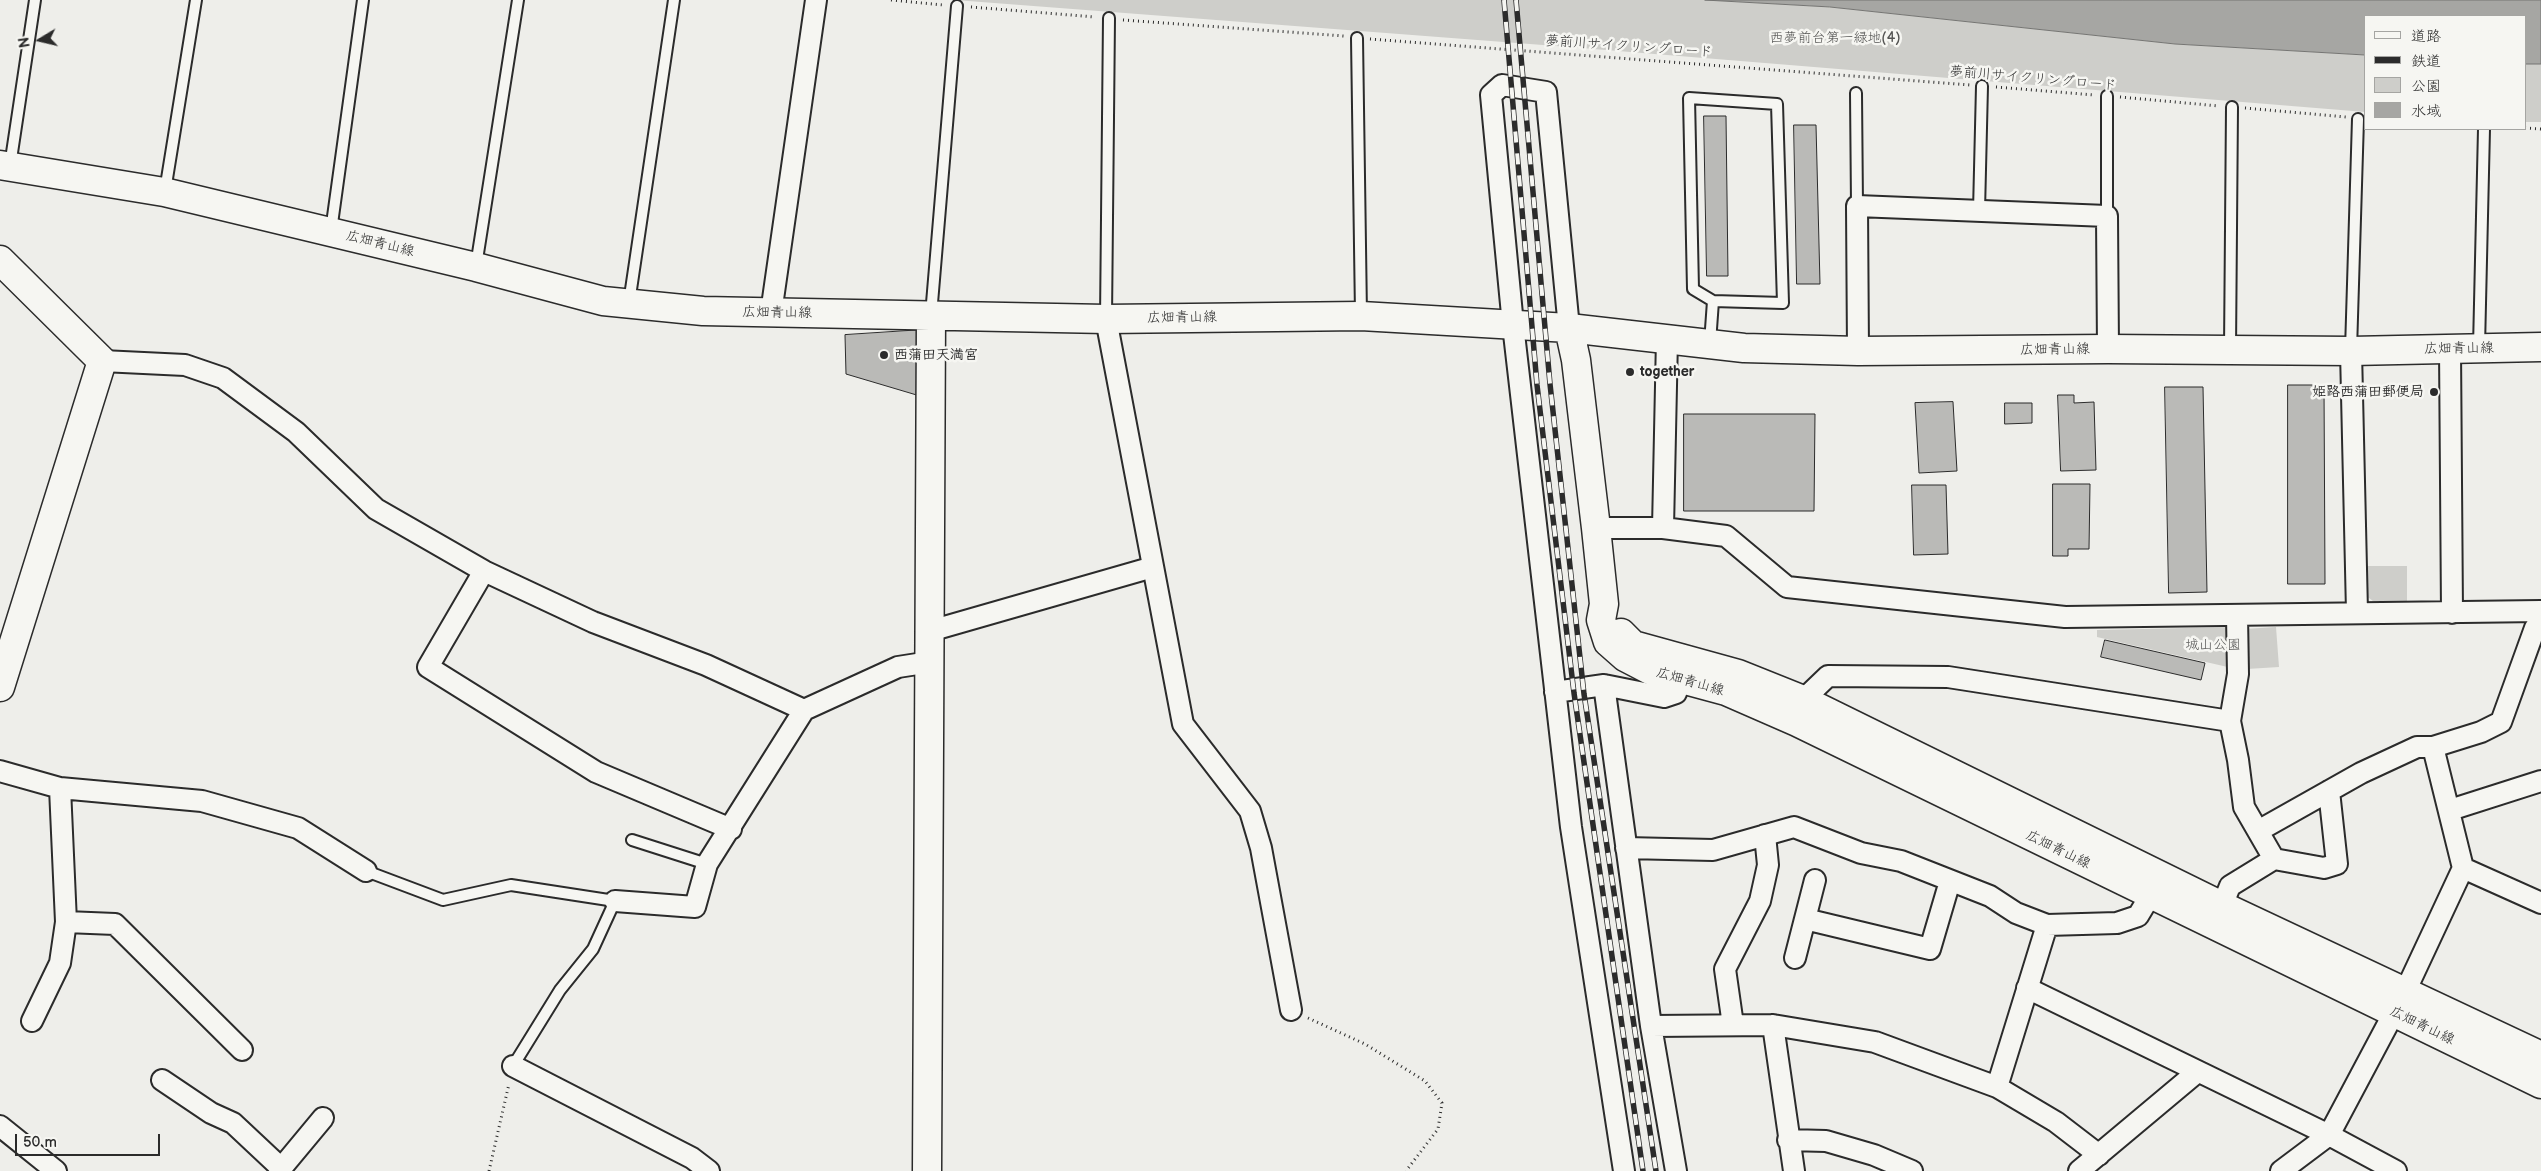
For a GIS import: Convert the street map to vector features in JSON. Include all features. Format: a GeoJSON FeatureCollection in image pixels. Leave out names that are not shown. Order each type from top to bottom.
{"type":"FeatureCollection","features":[{"type":"Feature","properties":{"kind":"main road","name":"広畑青山線"},"geometry":{"type":"LineString","coordinates":[[5,166],[164,192],[476,267],[603,301],[703,311],[1106,319],[1361,316],[1569,328],[1744,348],[1858,351],[2108,349],[2351,351],[2541,347]]}},
{"type":"Feature","properties":{"kind":"main road"},"geometry":{"type":"LineString","coordinates":[[0,260],[102,361],[0,687]]}},
{"type":"Feature","properties":{"kind":"main road"},"geometry":{"type":"LineString","coordinates":[[927,1171],[931,316]]}},
{"type":"Feature","properties":{"kind":"main road","name":"広畑青山線"},"geometry":{"type":"LineString","coordinates":[[1569,328],[1576,360],[1596,528],[1604,604],[1601,620],[1608,642],[1625,657],[1652,671],[1726,691],[1797,722],[2150,896],[2399,1002],[2541,1056]]}},
{"type":"Feature","properties":{"kind":"main road","name":"広畑青山線"},"geometry":{"type":"LineString","coordinates":[[1604,604],[1619,630],[1634,645],[1738,674],[1803,700],[2222,906],[2399,1002],[2541,1084]]}},
{"type":"Feature","properties":{"kind":"street"},"geometry":{"type":"LineString","coordinates":[[771,313],[816,0]]}},
{"type":"Feature","properties":{"kind":"street"},"geometry":{"type":"LineString","coordinates":[[1569,328],[1546,92],[1502,85],[1491,95],[1513,325],[1571,827],[1624,1171]]}},
{"type":"Feature","properties":{"kind":"street"},"geometry":{"type":"LineString","coordinates":[[1858,351],[1857,206],[2108,216],[2108,349]]}},
{"type":"Feature","properties":{"kind":"street"},"geometry":{"type":"LineString","coordinates":[[1106,319],[1183,724],[1250,811],[1261,848],[1291,1010]]}},
{"type":"Feature","properties":{"kind":"street"},"geometry":{"type":"LineString","coordinates":[[1663,528],[1667,338]]}},
{"type":"Feature","properties":{"kind":"street"},"geometry":{"type":"LineString","coordinates":[[2450,349],[2452,613]]}},
{"type":"Feature","properties":{"kind":"street"},"geometry":{"type":"LineString","coordinates":[[2351,351],[2357,612]]}},
{"type":"Feature","properties":{"kind":"street"},"geometry":{"type":"LineString","coordinates":[[102,361],[185,365],[223,378],[296,432],[376,509],[484,571],[593,622],[706,665],[804,710]]}},
{"type":"Feature","properties":{"kind":"street"},"geometry":{"type":"LineString","coordinates":[[1596,528],[1663,528],[1726,536],[1788,587],[2065,617],[2541,611]]}},
{"type":"Feature","properties":{"kind":"street"},"geometry":{"type":"LineString","coordinates":[[930,631],[1153,567]]}},
{"type":"Feature","properties":{"kind":"street"},"geometry":{"type":"LineString","coordinates":[[484,571],[428,667],[596,772],[731,829]]}},
{"type":"Feature","properties":{"kind":"street"},"geometry":{"type":"LineString","coordinates":[[2237,616],[2238,674],[2230,720],[2236,745],[2244,807],[2274,859]]}},
{"type":"Feature","properties":{"kind":"street"},"geometry":{"type":"LineString","coordinates":[[2258,831],[2329,791],[2416,746],[2433,747],[2481,732],[2501,722],[2535,628],[2541,620]]}},
{"type":"Feature","properties":{"kind":"street"},"geometry":{"type":"LineString","coordinates":[[615,901],[695,907],[707,864],[731,829],[804,710],[898,667],[930,662]]}},
{"type":"Feature","properties":{"kind":"street"},"geometry":{"type":"LineString","coordinates":[[1803,700],[1828,676],[1948,677],[2230,720]]}},
{"type":"Feature","properties":{"kind":"street"},"geometry":{"type":"LineString","coordinates":[[1556,692],[1604,685],[1664,697],[1676,692],[1680,680]]}},
{"type":"Feature","properties":{"kind":"street"},"geometry":{"type":"LineString","coordinates":[[1604,685],[1651,1026],[1676,1171]]}},
{"type":"Feature","properties":{"kind":"street"},"geometry":{"type":"LineString","coordinates":[[2281,1171],[2329,1135],[2399,1002],[2463,868],[2433,747]]}},
{"type":"Feature","properties":{"kind":"street"},"geometry":{"type":"LineString","coordinates":[[0,771],[60,788],[202,801],[298,828],[366,872]]}},
{"type":"Feature","properties":{"kind":"street"},"geometry":{"type":"LineString","coordinates":[[2450,810],[2541,781]]}},
{"type":"Feature","properties":{"kind":"street"},"geometry":{"type":"LineString","coordinates":[[32,1021],[60,963],[66,922],[60,788]]}},
{"type":"Feature","properties":{"kind":"street"},"geometry":{"type":"LineString","coordinates":[[2222,906],[2230,886],[2274,859],[2324,868],[2337,864],[2329,791]]}},
{"type":"Feature","properties":{"kind":"street"},"geometry":{"type":"LineString","coordinates":[[1626,848],[1713,850],[1794,827],[1861,853],[1901,861],[1990,896],[2016,913],[2047,925],[2117,923],[2138,916],[2150,896]]}},
{"type":"Feature","properties":{"kind":"street"},"geometry":{"type":"LineString","coordinates":[[1733,1025],[1725,969],[1760,901],[1768,865],[1765,835]]}},
{"type":"Feature","properties":{"kind":"street"},"geometry":{"type":"LineString","coordinates":[[2463,868],[2541,903]]}},
{"type":"Feature","properties":{"kind":"street"},"geometry":{"type":"LineString","coordinates":[[1795,958],[1815,880]]}},
{"type":"Feature","properties":{"kind":"street"},"geometry":{"type":"LineString","coordinates":[[1805,919],[1930,949],[1950,881]]}},
{"type":"Feature","properties":{"kind":"street"},"geometry":{"type":"LineString","coordinates":[[66,922],[115,924],[242,1050]]}},
{"type":"Feature","properties":{"kind":"street"},"geometry":{"type":"LineString","coordinates":[[1996,1087],[2047,925]]}},
{"type":"Feature","properties":{"kind":"street"},"geometry":{"type":"LineString","coordinates":[[2027,988],[2196,1073],[2329,1135],[2396,1171]]}},
{"type":"Feature","properties":{"kind":"street"},"geometry":{"type":"LineString","coordinates":[[1651,1026],[1773,1025],[1875,1042],[1996,1087],[2056,1122],[2099,1155]]}},
{"type":"Feature","properties":{"kind":"street"},"geometry":{"type":"LineString","coordinates":[[1773,1025],[1788,1140],[1794,1171]]}},
{"type":"Feature","properties":{"kind":"street"},"geometry":{"type":"LineString","coordinates":[[513,1066],[692,1158],[708,1171]]}},
{"type":"Feature","properties":{"kind":"street"},"geometry":{"type":"LineString","coordinates":[[2079,1171],[2196,1073]]}},
{"type":"Feature","properties":{"kind":"street"},"geometry":{"type":"LineString","coordinates":[[162,1080],[212,1113],[233,1123],[280,1170],[323,1118]]}},
{"type":"Feature","properties":{"kind":"street"},"geometry":{"type":"LineString","coordinates":[[0,1126],[56,1171]]}},
{"type":"Feature","properties":{"kind":"street"},"geometry":{"type":"LineString","coordinates":[[1788,1140],[1826,1141],[1874,1155],[1912,1171]]}},
{"type":"Feature","properties":{"kind":"lane"},"geometry":{"type":"LineString","coordinates":[[5,166],[35,0]]}},
{"type":"Feature","properties":{"kind":"lane"},"geometry":{"type":"LineString","coordinates":[[164,192],[196,0]]}},
{"type":"Feature","properties":{"kind":"lane"},"geometry":{"type":"LineString","coordinates":[[331,232],[363,0]]}},
{"type":"Feature","properties":{"kind":"lane"},"geometry":{"type":"LineString","coordinates":[[476,267],[518,0]]}},
{"type":"Feature","properties":{"kind":"lane"},"geometry":{"type":"LineString","coordinates":[[629,304],[674,0]]}},
{"type":"Feature","properties":{"kind":"lane"},"geometry":{"type":"LineString","coordinates":[[931,316],[957,6]]}},
{"type":"Feature","properties":{"kind":"lane"},"geometry":{"type":"LineString","coordinates":[[1106,319],[1109,18]]}},
{"type":"Feature","properties":{"kind":"lane"},"geometry":{"type":"LineString","coordinates":[[1357,38],[1361,316]]}},
{"type":"Feature","properties":{"kind":"lane"},"geometry":{"type":"LineString","coordinates":[[1980,211],[1982,86]]}},
{"type":"Feature","properties":{"kind":"lane"},"geometry":{"type":"LineString","coordinates":[[1856,93],[1857,206]]}},
{"type":"Feature","properties":{"kind":"lane"},"geometry":{"type":"LineString","coordinates":[[2106,96],[2108,216]]}},
{"type":"Feature","properties":{"kind":"lane"},"geometry":{"type":"LineString","coordinates":[[1689,98],[1777,104],[1783,304],[1713,301],[1693,289],[1689,98]]}},
{"type":"Feature","properties":{"kind":"lane"},"geometry":{"type":"LineString","coordinates":[[2230,350],[2232,107]]}},
{"type":"Feature","properties":{"kind":"lane"},"geometry":{"type":"LineString","coordinates":[[2351,351],[2358,118]]}},
{"type":"Feature","properties":{"kind":"lane"},"geometry":{"type":"LineString","coordinates":[[2479,348],[2484,130]]}},
{"type":"Feature","properties":{"kind":"lane"},"geometry":{"type":"LineString","coordinates":[[1710,344],[1713,301]]}},
{"type":"Feature","properties":{"kind":"lane"},"geometry":{"type":"LineString","coordinates":[[632,840],[707,864]]}},
{"type":"Feature","properties":{"kind":"lane"},"geometry":{"type":"LineString","coordinates":[[366,872],[443,900],[511,885],[615,901],[593,949],[560,990],[513,1066]]}},
{"type":"Feature","properties":{"kind":"path","name":"夢前川サイクリングロード"},"geometry":{"type":"LineString","coordinates":[[891,0],[1982,86],[2358,118]]}},
{"type":"Feature","properties":{"kind":"path"},"geometry":{"type":"LineString","coordinates":[[2526,128],[2541,128]]}},
{"type":"Feature","properties":{"kind":"path"},"geometry":{"type":"LineString","coordinates":[[1291,1010],[1365,1044],[1425,1081],[1442,1104],[1438,1129],[1406,1171]]}},
{"type":"Feature","properties":{"kind":"path"},"geometry":{"type":"LineString","coordinates":[[488,1171],[513,1066]]}},
{"type":"Feature","properties":{"kind":"green space","name":"西夢前台第一緑地(4)"},"geometry":{"type":"Polygon","coordinates":[[[955,0],[1705,0],[1830,7],[2175,44],[2364,55],[2364,112],[1569,47],[955,0]]]}},
{"type":"Feature","properties":{"kind":"green space"},"geometry":{"type":"Polygon","coordinates":[[[2526,64],[2541,64],[2541,122],[2526,122],[2526,64]]]}},
{"type":"Feature","properties":{"kind":"green space"},"geometry":{"type":"Polygon","coordinates":[[[2365,566],[2407,566],[2407,602],[2373,601],[2365,595],[2365,566]]]}},
{"type":"Feature","properties":{"kind":"green space","name":"城山公園"},"geometry":{"type":"Polygon","coordinates":[[[2231,627],[2232,668],[2097,637],[2097,630],[2231,627]]]}},
{"type":"Feature","properties":{"kind":"green space","name":"城山公園"},"geometry":{"type":"Polygon","coordinates":[[[2276,627],[2279,667],[2247,669],[2244,629],[2276,627]]]}},
{"type":"Feature","properties":{"kind":"water"},"geometry":{"type":"Polygon","coordinates":[[[1705,0],[2541,0],[2541,64],[2526,64],[2526,15],[2364,15],[2364,55],[2175,44],[1830,7],[1705,0]]]}},
{"type":"Feature","properties":{"kind":"building"},"geometry":{"type":"Polygon","coordinates":[[[1704,116],[1726,116],[1728,276],[1707,276],[1704,116]]]}},
{"type":"Feature","properties":{"kind":"building"},"geometry":{"type":"Polygon","coordinates":[[[1794,125],[1816,125],[1820,284],[1797,284],[1794,125]]]}},
{"type":"Feature","properties":{"kind":"building","name":"西蒲田天満宮"},"geometry":{"type":"Polygon","coordinates":[[[922,330],[920,396],[846,374],[845,335],[922,330]]]}},
{"type":"Feature","properties":{"kind":"building"},"geometry":{"type":"Polygon","coordinates":[[[2288,385],[2324,385],[2325,584],[2288,584],[2288,385]]]}},
{"type":"Feature","properties":{"kind":"building"},"geometry":{"type":"Polygon","coordinates":[[[2165,387],[2203,387],[2207,592],[2169,593],[2165,387]]]}},
{"type":"Feature","properties":{"kind":"building"},"geometry":{"type":"Polygon","coordinates":[[[2058,395],[2074,395],[2074,403],[2094,402],[2096,470],[2061,471],[2058,395]]]}},
{"type":"Feature","properties":{"kind":"building"},"geometry":{"type":"Polygon","coordinates":[[[1953,402],[1957,471],[1919,473],[1915,403],[1953,402]]]}},
{"type":"Feature","properties":{"kind":"building"},"geometry":{"type":"Polygon","coordinates":[[[2005,403],[2032,403],[2032,423],[2005,424],[2005,403]]]}},
{"type":"Feature","properties":{"kind":"building"},"geometry":{"type":"Polygon","coordinates":[[[1684,414],[1815,414],[1814,511],[1684,511],[1684,414]]]}},
{"type":"Feature","properties":{"kind":"building"},"geometry":{"type":"Polygon","coordinates":[[[2053,484],[2090,484],[2089,549],[2068,549],[2068,556],[2053,556],[2053,484]]]}},
{"type":"Feature","properties":{"kind":"building"},"geometry":{"type":"Polygon","coordinates":[[[1912,485],[1946,485],[1948,554],[1914,555],[1912,485]]]}},
{"type":"Feature","properties":{"kind":"building"},"geometry":{"type":"Polygon","coordinates":[[[2105,640],[2205,663],[2201,680],[2101,657],[2105,640]]]}},
{"type":"Feature","properties":{"kind":"railway"},"geometry":{"type":"LineString","coordinates":[[1504,0],[1537,385],[1574,693],[1643,1171]]}},
{"type":"Feature","properties":{"kind":"railway"},"geometry":{"type":"LineString","coordinates":[[1516,0],[1550,384],[1584,694],[1656,1171]]}},
{"type":"Feature","properties":{"kind":"place","name":"西蒲田天満宮"},"geometry":{"type":"Point","coordinates":[884,355]}},
{"type":"Feature","properties":{"kind":"place","name":"together"},"geometry":{"type":"Point","coordinates":[1630,372]}},
{"type":"Feature","properties":{"kind":"place","name":"姫路西蒲田郵便局"},"geometry":{"type":"Point","coordinates":[2434,392]}}]}
